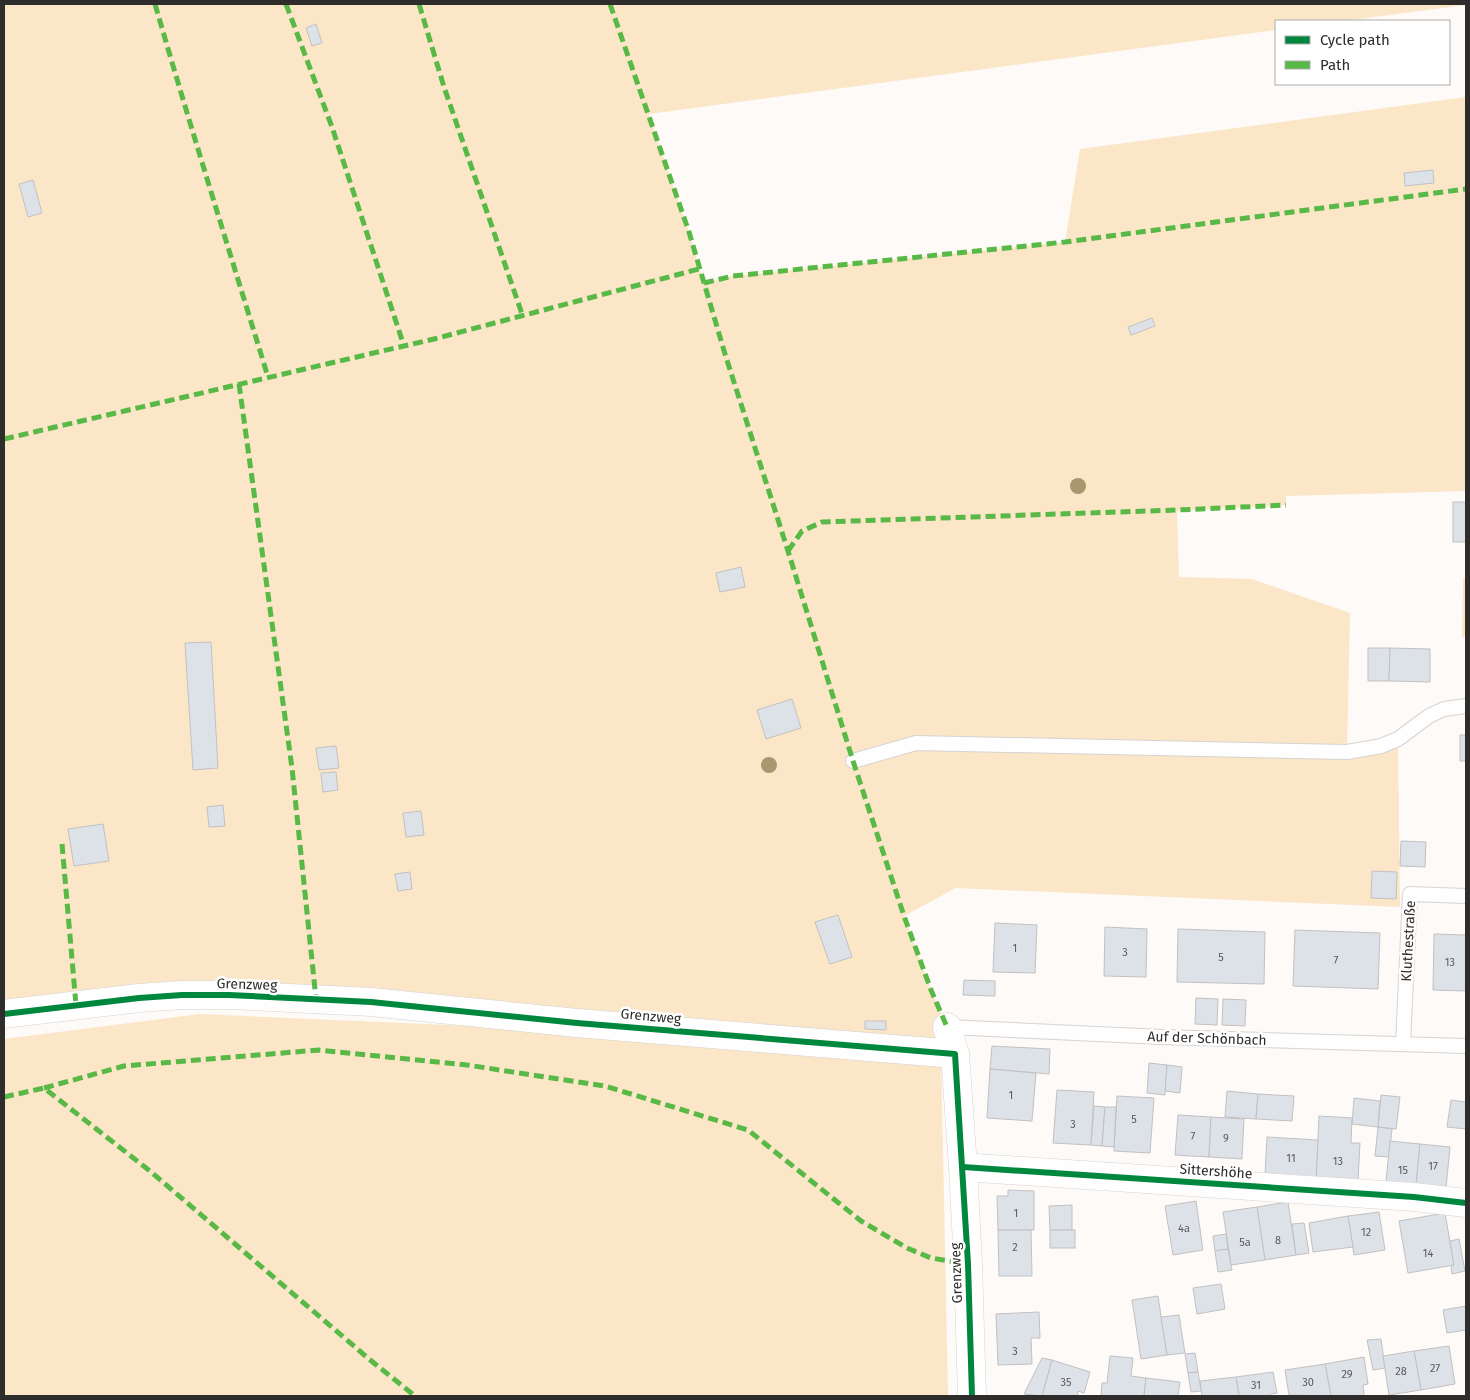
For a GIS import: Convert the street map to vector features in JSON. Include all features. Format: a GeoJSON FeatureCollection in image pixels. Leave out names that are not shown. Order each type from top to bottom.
{"type":"FeatureCollection","features":[{"type":"Feature","properties":{"kind":"street","name":"Grenzweg"},"geometry":{"type":"LineString","coordinates":[[4,1014],[182,995],[229,995],[371,1002],[586,1023],[955,1054]]}},
{"type":"Feature","properties":{"kind":"street","name":"Grenzweg"},"geometry":{"type":"LineString","coordinates":[[947,1027],[955,1054],[963,1167],[972,1396]]}},
{"type":"Feature","properties":{"kind":"street","name":"Sittershöhe"},"geometry":{"type":"LineString","coordinates":[[963,1167],[1414,1197],[1466,1203]]}},
{"type":"Feature","properties":{"kind":"lane"},"geometry":{"type":"LineString","coordinates":[[853,762],[916,743],[1347,752],[1381,746],[1398,739],[1429,716],[1444,709],[1466,706]]}},
{"type":"Feature","properties":{"kind":"lane","name":"Kluthestraße"},"geometry":{"type":"LineString","coordinates":[[1404,1044],[1410,894],[1466,896]]}},
{"type":"Feature","properties":{"kind":"lane","name":"Auf der Schönbach"},"geometry":{"type":"LineString","coordinates":[[947,1027],[1162,1037],[1466,1046]]}},
{"type":"Feature","properties":{"kind":"shaded area"},"geometry":{"type":"Polygon","coordinates":[[[4,4],[1466,4],[1351,20],[1275,20],[1275,30],[649,114],[689,232],[704,283],[733,276],[1065,242],[1080,149],[1466,97],[1466,491],[1286,496],[1286,505],[1177,511],[1179,577],[1252,579],[1350,613],[1347,751],[1398,739],[1400,907],[956,888],[904,916],[931,990],[947,1027],[941,1053],[948,1396],[4,1396],[4,1039],[200,1014],[781,1040],[371,1002],[4,1014],[4,4]]]}},
{"type":"Feature","properties":{"kind":"shaded area"},"geometry":{"type":"Polygon","coordinates":[[[1463,578],[1466,578],[1466,637],[1462,637],[1463,578]]]}},
{"type":"Feature","properties":{"kind":"building"},"geometry":{"type":"Polygon","coordinates":[[[316,24],[322,43],[312,46],[306,28],[316,24]]]}},
{"type":"Feature","properties":{"kind":"building"},"geometry":{"type":"Polygon","coordinates":[[[1433,170],[1434,183],[1405,186],[1404,173],[1433,170]]]}},
{"type":"Feature","properties":{"kind":"building"},"geometry":{"type":"Polygon","coordinates":[[[33,180],[42,213],[28,217],[19,184],[33,180]]]}},
{"type":"Feature","properties":{"kind":"building"},"geometry":{"type":"Polygon","coordinates":[[[1152,318],[1155,326],[1131,335],[1128,327],[1152,318]]]}},
{"type":"Feature","properties":{"kind":"building"},"geometry":{"type":"Polygon","coordinates":[[[1453,502],[1466,502],[1466,542],[1453,542],[1453,502]]]}},
{"type":"Feature","properties":{"kind":"building"},"geometry":{"type":"Polygon","coordinates":[[[741,567],[745,587],[720,592],[716,573],[741,567]]]}},
{"type":"Feature","properties":{"kind":"building"},"geometry":{"type":"Polygon","coordinates":[[[211,642],[218,768],[193,770],[185,643],[211,642]]]}},
{"type":"Feature","properties":{"kind":"building"},"geometry":{"type":"Polygon","coordinates":[[[1368,648],[1390,648],[1389,681],[1368,681],[1368,648]]]}},
{"type":"Feature","properties":{"kind":"building"},"geometry":{"type":"Polygon","coordinates":[[[1390,648],[1430,649],[1430,682],[1389,681],[1390,648]]]}},
{"type":"Feature","properties":{"kind":"building"},"geometry":{"type":"Polygon","coordinates":[[[792,699],[801,728],[766,739],[757,710],[792,699]]]}},
{"type":"Feature","properties":{"kind":"building"},"geometry":{"type":"Polygon","coordinates":[[[1460,735],[1466,735],[1466,761],[1460,761],[1460,735]]]}},
{"type":"Feature","properties":{"kind":"building"},"geometry":{"type":"Polygon","coordinates":[[[336,746],[339,768],[319,770],[316,748],[336,746]]]}},
{"type":"Feature","properties":{"kind":"building"},"geometry":{"type":"Polygon","coordinates":[[[336,772],[338,790],[323,792],[321,773],[336,772]]]}},
{"type":"Feature","properties":{"kind":"building"},"geometry":{"type":"Polygon","coordinates":[[[223,805],[225,826],[209,827],[207,807],[223,805]]]}},
{"type":"Feature","properties":{"kind":"building"},"geometry":{"type":"Polygon","coordinates":[[[421,811],[424,835],[406,837],[403,813],[421,811]]]}},
{"type":"Feature","properties":{"kind":"building"},"geometry":{"type":"Polygon","coordinates":[[[103,824],[109,861],[74,866],[68,829],[103,824]]]}},
{"type":"Feature","properties":{"kind":"building"},"geometry":{"type":"Polygon","coordinates":[[[1401,841],[1426,842],[1425,867],[1400,866],[1401,841]]]}},
{"type":"Feature","properties":{"kind":"building"},"geometry":{"type":"Polygon","coordinates":[[[1372,871],[1397,872],[1396,899],[1371,898],[1372,871]]]}},
{"type":"Feature","properties":{"kind":"building"},"geometry":{"type":"Polygon","coordinates":[[[410,872],[412,889],[398,891],[395,874],[410,872]]]}},
{"type":"Feature","properties":{"kind":"building"},"geometry":{"type":"Polygon","coordinates":[[[838,915],[852,957],[830,964],[815,922],[838,915]]]}},
{"type":"Feature","properties":{"kind":"building"},"geometry":{"type":"Polygon","coordinates":[[[995,923],[1037,925],[1035,973],[993,972],[995,923]]]}},
{"type":"Feature","properties":{"kind":"building"},"geometry":{"type":"Polygon","coordinates":[[[1105,927],[1147,929],[1146,977],[1104,976],[1105,927]]]}},
{"type":"Feature","properties":{"kind":"building"},"geometry":{"type":"Polygon","coordinates":[[[1178,929],[1265,932],[1264,984],[1177,982],[1178,929]]]}},
{"type":"Feature","properties":{"kind":"building"},"geometry":{"type":"Polygon","coordinates":[[[1295,930],[1380,933],[1378,989],[1293,986],[1295,930]]]}},
{"type":"Feature","properties":{"kind":"building"},"geometry":{"type":"Polygon","coordinates":[[[1434,934],[1466,935],[1466,991],[1433,990],[1434,934]]]}},
{"type":"Feature","properties":{"kind":"building"},"geometry":{"type":"Polygon","coordinates":[[[964,980],[995,981],[995,996],[963,995],[964,980]]]}},
{"type":"Feature","properties":{"kind":"building"},"geometry":{"type":"Polygon","coordinates":[[[1196,998],[1218,999],[1217,1025],[1195,1024],[1196,998]]]}},
{"type":"Feature","properties":{"kind":"building"},"geometry":{"type":"Polygon","coordinates":[[[1223,999],[1246,1000],[1245,1026],[1222,1025],[1223,999]]]}},
{"type":"Feature","properties":{"kind":"building"},"geometry":{"type":"Polygon","coordinates":[[[865,1021],[886,1021],[886,1030],[865,1029],[865,1021]]]}},
{"type":"Feature","properties":{"kind":"building"},"geometry":{"type":"Polygon","coordinates":[[[992,1046],[1050,1049],[1049,1074],[990,1069],[992,1046]]]}},
{"type":"Feature","properties":{"kind":"building"},"geometry":{"type":"Polygon","coordinates":[[[1149,1063],[1167,1065],[1165,1095],[1147,1093],[1149,1063]]]}},
{"type":"Feature","properties":{"kind":"building"},"geometry":{"type":"Polygon","coordinates":[[[1167,1065],[1182,1067],[1180,1093],[1165,1091],[1167,1065]]]}},
{"type":"Feature","properties":{"kind":"building"},"geometry":{"type":"Polygon","coordinates":[[[990,1069],[1036,1073],[1032,1121],[987,1118],[990,1069]]]}},
{"type":"Feature","properties":{"kind":"building"},"geometry":{"type":"Polygon","coordinates":[[[1057,1090],[1094,1092],[1091,1145],[1053,1143],[1057,1090]]]}},
{"type":"Feature","properties":{"kind":"building"},"geometry":{"type":"Polygon","coordinates":[[[1227,1091],[1258,1094],[1256,1119],[1225,1117],[1227,1091]]]}},
{"type":"Feature","properties":{"kind":"building"},"geometry":{"type":"Polygon","coordinates":[[[1258,1094],[1294,1096],[1292,1121],[1256,1119],[1258,1094]]]}},
{"type":"Feature","properties":{"kind":"building"},"geometry":{"type":"Polygon","coordinates":[[[1381,1095],[1400,1097],[1396,1129],[1378,1127],[1381,1095]]]}},
{"type":"Feature","properties":{"kind":"building"},"geometry":{"type":"Polygon","coordinates":[[[1117,1096],[1154,1098],[1150,1153],[1114,1151],[1117,1096]]]}},
{"type":"Feature","properties":{"kind":"building"},"geometry":{"type":"Polygon","coordinates":[[[1354,1098],[1380,1101],[1378,1127],[1352,1124],[1354,1098]]]}},
{"type":"Feature","properties":{"kind":"building"},"geometry":{"type":"Polygon","coordinates":[[[1451,1100],[1466,1102],[1466,1129],[1447,1127],[1451,1100]]]}},
{"type":"Feature","properties":{"kind":"building"},"geometry":{"type":"Polygon","coordinates":[[[1094,1106],[1105,1107],[1102,1146],[1091,1145],[1094,1106]]]}},
{"type":"Feature","properties":{"kind":"building"},"geometry":{"type":"Polygon","coordinates":[[[1105,1107],[1116,1107],[1114,1147],[1102,1146],[1105,1107]]]}},
{"type":"Feature","properties":{"kind":"building"},"geometry":{"type":"Polygon","coordinates":[[[1178,1115],[1211,1117],[1209,1157],[1175,1155],[1178,1115]]]}},
{"type":"Feature","properties":{"kind":"building"},"geometry":{"type":"Polygon","coordinates":[[[1319,1116],[1352,1118],[1351,1143],[1360,1143],[1358,1181],[1316,1179],[1319,1116]]]}},
{"type":"Feature","properties":{"kind":"building"},"geometry":{"type":"Polygon","coordinates":[[[1211,1117],[1244,1119],[1242,1159],[1209,1157],[1211,1117]]]}},
{"type":"Feature","properties":{"kind":"building"},"geometry":{"type":"Polygon","coordinates":[[[1378,1127],[1392,1129],[1389,1157],[1375,1156],[1378,1127]]]}},
{"type":"Feature","properties":{"kind":"building"},"geometry":{"type":"Polygon","coordinates":[[[1267,1137],[1318,1140],[1316,1179],[1265,1175],[1267,1137]]]}},
{"type":"Feature","properties":{"kind":"building"},"geometry":{"type":"Polygon","coordinates":[[[1390,1141],[1420,1144],[1416,1185],[1386,1182],[1390,1141]]]}},
{"type":"Feature","properties":{"kind":"building"},"geometry":{"type":"Polygon","coordinates":[[[1420,1144],[1450,1147],[1446,1188],[1416,1185],[1420,1144]]]}},
{"type":"Feature","properties":{"kind":"building"},"geometry":{"type":"Polygon","coordinates":[[[1008,1190],[1034,1191],[1034,1230],[998,1230],[997,1196],[1008,1196],[1008,1190]]]}},
{"type":"Feature","properties":{"kind":"building"},"geometry":{"type":"Polygon","coordinates":[[[1196,1201],[1203,1250],[1173,1255],[1165,1206],[1196,1201]]]}},
{"type":"Feature","properties":{"kind":"building"},"geometry":{"type":"Polygon","coordinates":[[[1288,1202],[1296,1255],[1265,1260],[1257,1207],[1288,1202]]]}},
{"type":"Feature","properties":{"kind":"building"},"geometry":{"type":"Polygon","coordinates":[[[1072,1205],[1072,1230],[1050,1230],[1049,1206],[1072,1205]]]}},
{"type":"Feature","properties":{"kind":"building"},"geometry":{"type":"Polygon","coordinates":[[[1257,1207],[1265,1260],[1231,1265],[1223,1212],[1257,1207]]]}},
{"type":"Feature","properties":{"kind":"building"},"geometry":{"type":"Polygon","coordinates":[[[1379,1212],[1385,1250],[1354,1255],[1348,1216],[1379,1212]]]}},
{"type":"Feature","properties":{"kind":"building"},"geometry":{"type":"Polygon","coordinates":[[[1445,1213],[1454,1265],[1408,1273],[1399,1221],[1445,1213]]]}},
{"type":"Feature","properties":{"kind":"building"},"geometry":{"type":"Polygon","coordinates":[[[1348,1216],[1353,1247],[1313,1252],[1309,1223],[1348,1216]]]}},
{"type":"Feature","properties":{"kind":"building"},"geometry":{"type":"Polygon","coordinates":[[[1304,1223],[1309,1253],[1296,1255],[1292,1224],[1304,1223]]]}},
{"type":"Feature","properties":{"kind":"building"},"geometry":{"type":"Polygon","coordinates":[[[998,1230],[1031,1230],[1032,1276],[999,1276],[998,1230]]]}},
{"type":"Feature","properties":{"kind":"building"},"geometry":{"type":"Polygon","coordinates":[[[1050,1230],[1075,1230],[1075,1248],[1050,1248],[1050,1230]]]}},
{"type":"Feature","properties":{"kind":"building"},"geometry":{"type":"Polygon","coordinates":[[[1226,1234],[1228,1249],[1215,1251],[1213,1236],[1226,1234]]]}},
{"type":"Feature","properties":{"kind":"building"},"geometry":{"type":"Polygon","coordinates":[[[1459,1239],[1465,1271],[1452,1274],[1451,1266],[1454,1265],[1450,1241],[1459,1239]]]}},
{"type":"Feature","properties":{"kind":"building"},"geometry":{"type":"Polygon","coordinates":[[[1228,1249],[1232,1270],[1218,1272],[1215,1251],[1228,1249]]]}},
{"type":"Feature","properties":{"kind":"building"},"geometry":{"type":"Polygon","coordinates":[[[1221,1284],[1225,1309],[1197,1314],[1193,1288],[1221,1284]]]}},
{"type":"Feature","properties":{"kind":"building"},"geometry":{"type":"Polygon","coordinates":[[[1158,1296],[1167,1355],[1141,1359],[1132,1300],[1158,1296]]]}},
{"type":"Feature","properties":{"kind":"building"},"geometry":{"type":"Polygon","coordinates":[[[1466,1306],[1466,1330],[1447,1333],[1443,1310],[1466,1306]]]}},
{"type":"Feature","properties":{"kind":"building"},"geometry":{"type":"Polygon","coordinates":[[[1039,1312],[1040,1338],[1031,1338],[1032,1364],[998,1365],[996,1314],[1039,1312]]]}},
{"type":"Feature","properties":{"kind":"building"},"geometry":{"type":"Polygon","coordinates":[[[1179,1315],[1185,1353],[1167,1355],[1161,1317],[1179,1315]]]}},
{"type":"Feature","properties":{"kind":"building"},"geometry":{"type":"Polygon","coordinates":[[[1381,1339],[1385,1368],[1373,1370],[1367,1340],[1381,1339]]]}},
{"type":"Feature","properties":{"kind":"building"},"geometry":{"type":"Polygon","coordinates":[[[1449,1346],[1455,1384],[1421,1390],[1414,1351],[1449,1346]]]}},
{"type":"Feature","properties":{"kind":"building"},"geometry":{"type":"Polygon","coordinates":[[[1414,1351],[1421,1390],[1389,1395],[1383,1356],[1414,1351]]]}},
{"type":"Feature","properties":{"kind":"building"},"geometry":{"type":"Polygon","coordinates":[[[1195,1353],[1198,1372],[1188,1373],[1185,1354],[1195,1353]]]}},
{"type":"Feature","properties":{"kind":"building"},"geometry":{"type":"Polygon","coordinates":[[[1110,1356],[1133,1358],[1131,1376],[1146,1378],[1144,1396],[1101,1395],[1102,1383],[1107,1383],[1110,1356]]]}},
{"type":"Feature","properties":{"kind":"building"},"geometry":{"type":"Polygon","coordinates":[[[1364,1357],[1368,1384],[1363,1385],[1364,1396],[1331,1396],[1325,1364],[1364,1357]]]}},
{"type":"Feature","properties":{"kind":"building"},"geometry":{"type":"Polygon","coordinates":[[[1042,1358],[1052,1360],[1042,1396],[1024,1394],[1042,1358]]]}},
{"type":"Feature","properties":{"kind":"building"},"geometry":{"type":"Polygon","coordinates":[[[1052,1360],[1090,1372],[1084,1393],[1078,1391],[1077,1396],[1042,1396],[1052,1360]]]}},
{"type":"Feature","properties":{"kind":"building"},"geometry":{"type":"Polygon","coordinates":[[[1325,1364],[1331,1396],[1289,1395],[1285,1370],[1325,1364]]]}},
{"type":"Feature","properties":{"kind":"building"},"geometry":{"type":"Polygon","coordinates":[[[1198,1372],[1201,1391],[1191,1392],[1188,1373],[1198,1372]]]}},
{"type":"Feature","properties":{"kind":"building"},"geometry":{"type":"Polygon","coordinates":[[[1273,1372],[1277,1393],[1270,1394],[1270,1396],[1239,1396],[1236,1377],[1273,1372]]]}},
{"type":"Feature","properties":{"kind":"building"},"geometry":{"type":"Polygon","coordinates":[[[1236,1377],[1239,1396],[1202,1396],[1200,1381],[1236,1377]]]}},
{"type":"Feature","properties":{"kind":"building"},"geometry":{"type":"Polygon","coordinates":[[[1146,1378],[1180,1382],[1178,1396],[1144,1396],[1146,1378]]]}},
{"type":"Feature","properties":{"kind":"marked path"},"geometry":{"type":"LineString","coordinates":[[155,4],[268,377]]}},
{"type":"Feature","properties":{"kind":"marked path"},"geometry":{"type":"LineString","coordinates":[[286,4],[332,127],[404,346]]}},
{"type":"Feature","properties":{"kind":"marked path"},"geometry":{"type":"LineString","coordinates":[[419,4],[444,87],[522,314]]}},
{"type":"Feature","properties":{"kind":"marked path"},"geometry":{"type":"LineString","coordinates":[[610,4],[689,232],[725,354],[853,761],[904,916],[931,990],[947,1027]]}},
{"type":"Feature","properties":{"kind":"marked path"},"geometry":{"type":"LineString","coordinates":[[704,283],[733,276],[1065,242],[1466,189]]}},
{"type":"Feature","properties":{"kind":"marked path"},"geometry":{"type":"LineString","coordinates":[[4,439],[434,339],[699,269]]}},
{"type":"Feature","properties":{"kind":"marked path"},"geometry":{"type":"LineString","coordinates":[[239,384],[292,768],[316,999]]}},
{"type":"Feature","properties":{"kind":"marked path"},"geometry":{"type":"LineString","coordinates":[[788,551],[802,531],[822,522],[1286,505]]}},
{"type":"Feature","properties":{"kind":"marked path"},"geometry":{"type":"LineString","coordinates":[[62,844],[76,1005]]}},
{"type":"Feature","properties":{"kind":"marked path"},"geometry":{"type":"LineString","coordinates":[[44,1088],[124,1066],[319,1050],[467,1065],[605,1086],[748,1130],[861,1221],[907,1248],[931,1258],[968,1264]]}},
{"type":"Feature","properties":{"kind":"marked path"},"geometry":{"type":"LineString","coordinates":[[4,1097],[44,1088],[150,1171],[369,1359],[415,1396]]}},
{"type":"Feature","properties":{"kind":"cycle path"},"geometry":{"type":"LineString","coordinates":[[4,1014],[139,998],[182,995],[229,995],[371,1002],[577,1023],[955,1054],[968,1264],[972,1396]]}},
{"type":"Feature","properties":{"kind":"cycle path"},"geometry":{"type":"LineString","coordinates":[[963,1167],[1414,1197],[1466,1203]]}}]}
